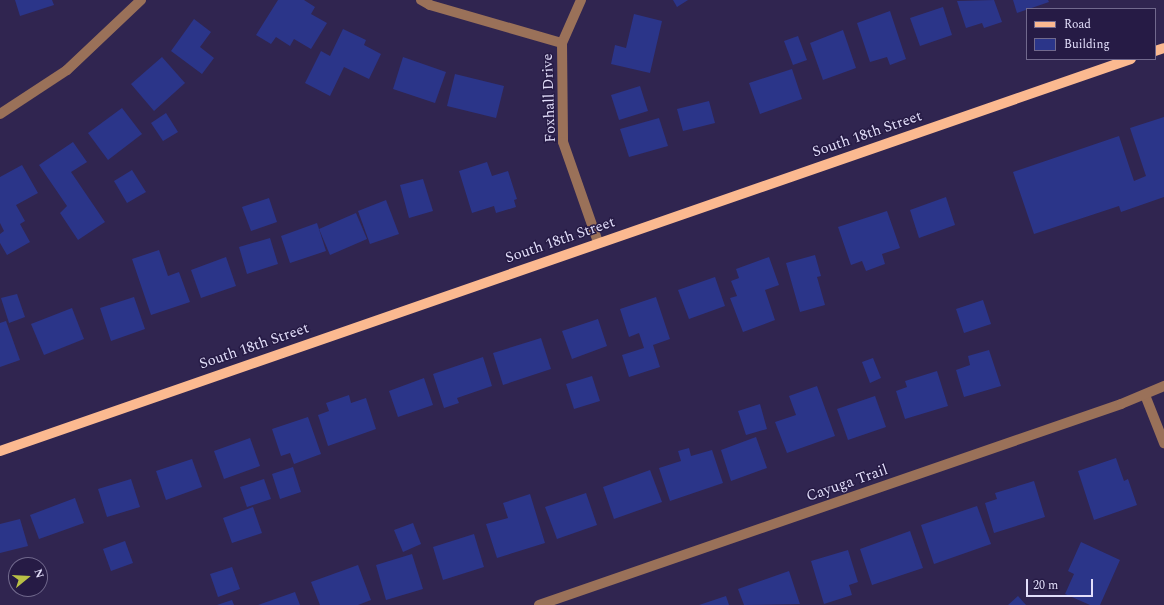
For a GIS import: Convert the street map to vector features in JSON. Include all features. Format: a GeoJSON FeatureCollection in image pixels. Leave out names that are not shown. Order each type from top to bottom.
{"type":"FeatureCollection","features":[{"type":"Feature","properties":{"kind":"main road","name":"South 18th Street"},"geometry":{"type":"LineString","coordinates":[[0,451],[598,242],[1128,60]]}},
{"type":"Feature","properties":{"kind":"street"},"geometry":{"type":"LineString","coordinates":[[1,110],[67,70],[141,0]]}},
{"type":"Feature","properties":{"kind":"street"},"geometry":{"type":"LineString","coordinates":[[421,0],[430,5],[562,43]]}},
{"type":"Feature","properties":{"kind":"street","name":"Foxhall Drive"},"geometry":{"type":"LineString","coordinates":[[581,0],[562,43],[562,142],[598,242]]}},
{"type":"Feature","properties":{"kind":"street","name":"Cayuga Trail"},"geometry":{"type":"LineString","coordinates":[[539,605],[1145,395],[1164,386]]}},
{"type":"Feature","properties":{"kind":"street"},"geometry":{"type":"LineString","coordinates":[[1145,395],[1164,443]]}},
{"type":"Feature","properties":{"kind":"building"},"geometry":{"type":"Polygon","coordinates":[[[15,0],[52,0],[54,5],[20,16],[15,0]]]}},
{"type":"Feature","properties":{"kind":"building"},"geometry":{"type":"Polygon","coordinates":[[[278,0],[304,0],[315,7],[311,14],[327,23],[311,49],[294,39],[290,46],[276,37],[271,44],[256,35],[278,0]]]}},
{"type":"Feature","properties":{"kind":"building"},"geometry":{"type":"Polygon","coordinates":[[[673,0],[688,0],[677,7],[673,0]]]}},
{"type":"Feature","properties":{"kind":"building"},"geometry":{"type":"Polygon","coordinates":[[[994,0],[1002,22],[984,28],[982,23],[966,28],[957,1],[994,0]]]}},
{"type":"Feature","properties":{"kind":"building"},"geometry":{"type":"Polygon","coordinates":[[[1013,0],[1048,0],[1049,2],[1032,8],[1026,8],[1026,10],[1017,13],[1013,0]]]}},
{"type":"Feature","properties":{"kind":"building"},"geometry":{"type":"Polygon","coordinates":[[[943,7],[952,35],[920,46],[910,18],[943,7]]]}},
{"type":"Feature","properties":{"kind":"building"},"geometry":{"type":"Polygon","coordinates":[[[890,11],[906,59],[890,65],[887,57],[870,62],[857,23],[890,11]]]}},
{"type":"Feature","properties":{"kind":"building"},"geometry":{"type":"Polygon","coordinates":[[[634,14],[662,21],[650,73],[611,64],[615,45],[626,48],[634,14]]]}},
{"type":"Feature","properties":{"kind":"building"},"geometry":{"type":"Polygon","coordinates":[[[194,19],[211,32],[200,47],[214,58],[202,74],[171,51],[194,19]]]}},
{"type":"Feature","properties":{"kind":"building"},"geometry":{"type":"Polygon","coordinates":[[[343,29],[366,40],[364,45],[381,54],[369,79],[344,67],[330,96],[305,83],[321,51],[330,56],[343,29]]]}},
{"type":"Feature","properties":{"kind":"building"},"geometry":{"type":"Polygon","coordinates":[[[843,30],[856,68],[823,80],[810,43],[843,30]]]}},
{"type":"Feature","properties":{"kind":"building"},"geometry":{"type":"Polygon","coordinates":[[[798,36],[807,60],[793,65],[784,41],[798,36]]]}},
{"type":"Feature","properties":{"kind":"building"},"geometry":{"type":"Polygon","coordinates":[[[162,57],[185,83],[154,111],[131,84],[162,57]]]}},
{"type":"Feature","properties":{"kind":"building"},"geometry":{"type":"Polygon","coordinates":[[[403,57],[446,72],[435,103],[393,89],[403,57]]]}},
{"type":"Feature","properties":{"kind":"building"},"geometry":{"type":"Polygon","coordinates":[[[792,69],[802,99],[760,114],[749,83],[792,69]]]}},
{"type":"Feature","properties":{"kind":"building"},"geometry":{"type":"Polygon","coordinates":[[[455,74],[504,86],[496,118],[447,106],[455,74]]]}},
{"type":"Feature","properties":{"kind":"building"},"geometry":{"type":"Polygon","coordinates":[[[640,86],[648,111],[619,120],[611,95],[640,86]]]}},
{"type":"Feature","properties":{"kind":"building"},"geometry":{"type":"Polygon","coordinates":[[[709,101],[715,123],[683,131],[677,109],[709,101]]]}},
{"type":"Feature","properties":{"kind":"building"},"geometry":{"type":"Polygon","coordinates":[[[122,108],[142,134],[108,160],[88,133],[122,108]]]}},
{"type":"Feature","properties":{"kind":"building"},"geometry":{"type":"Polygon","coordinates":[[[166,113],[178,132],[163,141],[151,123],[166,113]]]}},
{"type":"Feature","properties":{"kind":"building"},"geometry":{"type":"Polygon","coordinates":[[[1164,117],[1164,197],[1121,212],[1119,206],[1034,234],[1013,172],[1119,136],[1134,181],[1146,176],[1130,128],[1164,117]]]}},
{"type":"Feature","properties":{"kind":"building"},"geometry":{"type":"Polygon","coordinates":[[[659,118],[668,146],[629,157],[620,129],[659,118]]]}},
{"type":"Feature","properties":{"kind":"building"},"geometry":{"type":"Polygon","coordinates":[[[73,142],[87,162],[71,172],[105,222],[78,240],[60,213],[67,206],[39,165],[73,142]]]}},
{"type":"Feature","properties":{"kind":"building"},"geometry":{"type":"Polygon","coordinates":[[[487,162],[492,176],[508,171],[517,199],[514,200],[516,207],[496,213],[494,206],[472,213],[459,171],[487,162]]]}},
{"type":"Feature","properties":{"kind":"building"},"geometry":{"type":"Polygon","coordinates":[[[22,165],[38,193],[16,205],[25,221],[20,224],[30,242],[7,255],[0,243],[0,234],[4,231],[0,223],[0,177],[22,165]]]}},
{"type":"Feature","properties":{"kind":"building"},"geometry":{"type":"Polygon","coordinates":[[[132,170],[146,192],[127,203],[114,181],[132,170]]]}},
{"type":"Feature","properties":{"kind":"building"},"geometry":{"type":"Polygon","coordinates":[[[423,179],[433,211],[409,218],[400,185],[423,179]]]}},
{"type":"Feature","properties":{"kind":"building"},"geometry":{"type":"Polygon","coordinates":[[[946,197],[955,225],[919,238],[910,210],[946,197]]]}},
{"type":"Feature","properties":{"kind":"building"},"geometry":{"type":"Polygon","coordinates":[[[269,198],[277,222],[251,231],[242,207],[269,198]]]}},
{"type":"Feature","properties":{"kind":"building"},"geometry":{"type":"Polygon","coordinates":[[[386,200],[399,234],[370,244],[358,211],[386,200]]]}},
{"type":"Feature","properties":{"kind":"building"},"geometry":{"type":"Polygon","coordinates":[[[887,211],[900,248],[882,254],[885,264],[866,271],[862,261],[851,265],[838,227],[887,211]]]}},
{"type":"Feature","properties":{"kind":"building"},"geometry":{"type":"Polygon","coordinates":[[[356,213],[367,239],[330,255],[319,229],[356,213]]]}},
{"type":"Feature","properties":{"kind":"building"},"geometry":{"type":"Polygon","coordinates":[[[317,223],[326,251],[290,263],[281,236],[317,223]]]}},
{"type":"Feature","properties":{"kind":"building"},"geometry":{"type":"Polygon","coordinates":[[[270,238],[278,264],[247,274],[239,247],[270,238]]]}},
{"type":"Feature","properties":{"kind":"building"},"geometry":{"type":"Polygon","coordinates":[[[159,250],[168,276],[179,272],[190,302],[151,315],[132,259],[159,250]]]}},
{"type":"Feature","properties":{"kind":"building"},"geometry":{"type":"Polygon","coordinates":[[[815,255],[821,276],[817,277],[825,305],[800,312],[786,263],[815,255]]]}},
{"type":"Feature","properties":{"kind":"building"},"geometry":{"type":"Polygon","coordinates":[[[226,257],[236,286],[201,298],[191,270],[226,257]]]}},
{"type":"Feature","properties":{"kind":"building"},"geometry":{"type":"Polygon","coordinates":[[[769,257],[779,285],[765,290],[775,320],[743,332],[730,298],[737,296],[731,281],[739,278],[736,269],[769,257]]]}},
{"type":"Feature","properties":{"kind":"building"},"geometry":{"type":"Polygon","coordinates":[[[715,277],[725,306],[689,319],[678,290],[715,277]]]}},
{"type":"Feature","properties":{"kind":"building"},"geometry":{"type":"Polygon","coordinates":[[[17,294],[25,317],[9,323],[1,298],[17,294]]]}},
{"type":"Feature","properties":{"kind":"building"},"geometry":{"type":"Polygon","coordinates":[[[134,297],[145,329],[111,341],[100,308],[134,297]]]}},
{"type":"Feature","properties":{"kind":"building"},"geometry":{"type":"Polygon","coordinates":[[[656,297],[670,339],[653,345],[660,367],[629,377],[622,355],[644,348],[639,333],[629,337],[620,309],[656,297]]]}},
{"type":"Feature","properties":{"kind":"building"},"geometry":{"type":"Polygon","coordinates":[[[983,300],[991,324],[964,333],[956,309],[983,300]]]}},
{"type":"Feature","properties":{"kind":"building"},"geometry":{"type":"Polygon","coordinates":[[[72,308],[84,339],[44,355],[31,324],[72,308]]]}},
{"type":"Feature","properties":{"kind":"building"},"geometry":{"type":"Polygon","coordinates":[[[598,319],[607,346],[572,359],[562,331],[598,319]]]}},
{"type":"Feature","properties":{"kind":"building"},"geometry":{"type":"Polygon","coordinates":[[[6,321],[20,360],[0,367],[0,323],[6,321]]]}},
{"type":"Feature","properties":{"kind":"building"},"geometry":{"type":"Polygon","coordinates":[[[541,338],[551,369],[503,385],[493,353],[541,338]]]}},
{"type":"Feature","properties":{"kind":"building"},"geometry":{"type":"Polygon","coordinates":[[[989,350],[1001,386],[964,397],[956,370],[970,365],[968,356],[989,350]]]}},
{"type":"Feature","properties":{"kind":"building"},"geometry":{"type":"Polygon","coordinates":[[[483,357],[492,386],[457,398],[459,403],[444,408],[433,374],[483,357]]]}},
{"type":"Feature","properties":{"kind":"building"},"geometry":{"type":"Polygon","coordinates":[[[873,358],[881,378],[870,383],[862,362],[873,358]]]}},
{"type":"Feature","properties":{"kind":"building"},"geometry":{"type":"Polygon","coordinates":[[[937,371],[948,406],[905,419],[896,391],[907,387],[905,381],[937,371]]]}},
{"type":"Feature","properties":{"kind":"building"},"geometry":{"type":"Polygon","coordinates":[[[592,376],[600,401],[574,409],[566,384],[592,376]]]}},
{"type":"Feature","properties":{"kind":"building"},"geometry":{"type":"Polygon","coordinates":[[[424,378],[433,405],[398,417],[389,391],[424,378]]]}},
{"type":"Feature","properties":{"kind":"building"},"geometry":{"type":"Polygon","coordinates":[[[817,386],[835,436],[787,453],[775,422],[796,415],[789,396],[817,386]]]}},
{"type":"Feature","properties":{"kind":"building"},"geometry":{"type":"Polygon","coordinates":[[[349,395],[351,403],[366,398],[376,429],[328,446],[318,415],[329,411],[326,403],[349,395]]]}},
{"type":"Feature","properties":{"kind":"building"},"geometry":{"type":"Polygon","coordinates":[[[875,396],[886,427],[848,440],[837,409],[875,396]]]}},
{"type":"Feature","properties":{"kind":"building"},"geometry":{"type":"Polygon","coordinates":[[[760,404],[767,429],[746,435],[738,411],[760,404]]]}},
{"type":"Feature","properties":{"kind":"building"},"geometry":{"type":"Polygon","coordinates":[[[308,417],[321,454],[294,464],[290,453],[281,456],[272,429],[308,417]]]}},
{"type":"Feature","properties":{"kind":"building"},"geometry":{"type":"Polygon","coordinates":[[[756,437],[767,468],[731,481],[721,450],[756,437]]]}},
{"type":"Feature","properties":{"kind":"building"},"geometry":{"type":"Polygon","coordinates":[[[250,438],[260,466],[224,479],[214,451],[250,438]]]}},
{"type":"Feature","properties":{"kind":"building"},"geometry":{"type":"Polygon","coordinates":[[[689,448],[691,456],[712,450],[723,483],[670,501],[659,468],[681,461],[678,451],[689,448]]]}},
{"type":"Feature","properties":{"kind":"building"},"geometry":{"type":"Polygon","coordinates":[[[1116,458],[1124,481],[1128,479],[1137,505],[1094,520],[1078,471],[1116,458]]]}},
{"type":"Feature","properties":{"kind":"building"},"geometry":{"type":"Polygon","coordinates":[[[192,459],[202,487],[166,500],[156,471],[192,459]]]}},
{"type":"Feature","properties":{"kind":"building"},"geometry":{"type":"Polygon","coordinates":[[[293,467],[301,492],[280,499],[272,474],[293,467]]]}},
{"type":"Feature","properties":{"kind":"building"},"geometry":{"type":"Polygon","coordinates":[[[650,470],[662,502],[614,519],[603,487],[650,470]]]}},
{"type":"Feature","properties":{"kind":"building"},"geometry":{"type":"Polygon","coordinates":[[[131,479],[140,507],[107,517],[98,489],[131,479]]]}},
{"type":"Feature","properties":{"kind":"building"},"geometry":{"type":"Polygon","coordinates":[[[264,479],[271,499],[247,507],[240,487],[264,479]]]}},
{"type":"Feature","properties":{"kind":"building"},"geometry":{"type":"Polygon","coordinates":[[[1034,481],[1045,517],[994,533],[985,503],[997,499],[995,493],[1034,481]]]}},
{"type":"Feature","properties":{"kind":"building"},"geometry":{"type":"Polygon","coordinates":[[[586,493],[597,525],[557,539],[545,507],[586,493]]]}},
{"type":"Feature","properties":{"kind":"building"},"geometry":{"type":"Polygon","coordinates":[[[530,494],[545,543],[497,558],[486,524],[508,518],[503,503],[530,494]]]}},
{"type":"Feature","properties":{"kind":"building"},"geometry":{"type":"Polygon","coordinates":[[[75,498],[84,523],[39,539],[30,515],[75,498]]]}},
{"type":"Feature","properties":{"kind":"building"},"geometry":{"type":"Polygon","coordinates":[[[977,506],[991,544],[934,564],[921,525],[977,506]]]}},
{"type":"Feature","properties":{"kind":"building"},"geometry":{"type":"Polygon","coordinates":[[[253,507],[262,533],[232,543],[223,518],[253,507]]]}},
{"type":"Feature","properties":{"kind":"building"},"geometry":{"type":"Polygon","coordinates":[[[20,519],[28,546],[0,553],[0,524],[20,519]]]}},
{"type":"Feature","properties":{"kind":"building"},"geometry":{"type":"Polygon","coordinates":[[[413,523],[421,544],[403,552],[394,530],[413,523]]]}},
{"type":"Feature","properties":{"kind":"building"},"geometry":{"type":"Polygon","coordinates":[[[910,531],[923,568],[872,585],[860,549],[910,531]]]}},
{"type":"Feature","properties":{"kind":"building"},"geometry":{"type":"Polygon","coordinates":[[[474,534],[484,567],[443,580],[433,547],[474,534]]]}},
{"type":"Feature","properties":{"kind":"building"},"geometry":{"type":"Polygon","coordinates":[[[125,541],[133,563],[111,571],[103,549],[125,541]]]}},
{"type":"Feature","properties":{"kind":"building"},"geometry":{"type":"Polygon","coordinates":[[[1081,542],[1120,560],[1100,605],[1090,605],[1065,594],[1074,574],[1068,571],[1081,542]]]}},
{"type":"Feature","properties":{"kind":"building"},"geometry":{"type":"Polygon","coordinates":[[[848,550],[858,582],[849,585],[852,595],[824,604],[811,561],[848,550]]]}},
{"type":"Feature","properties":{"kind":"building"},"geometry":{"type":"Polygon","coordinates":[[[412,554],[423,589],[386,600],[376,565],[412,554]]]}},
{"type":"Feature","properties":{"kind":"building"},"geometry":{"type":"Polygon","coordinates":[[[358,565],[371,600],[358,605],[320,605],[311,582],[358,565]]]}},
{"type":"Feature","properties":{"kind":"building"},"geometry":{"type":"Polygon","coordinates":[[[232,567],[240,589],[218,597],[210,574],[232,567]]]}},
{"type":"Feature","properties":{"kind":"building"},"geometry":{"type":"Polygon","coordinates":[[[789,571],[800,604],[744,605],[738,589],[789,571]]]}},
{"type":"Feature","properties":{"kind":"building"},"geometry":{"type":"Polygon","coordinates":[[[295,592],[300,605],[258,605],[295,592]]]}},
{"type":"Feature","properties":{"kind":"building"},"geometry":{"type":"Polygon","coordinates":[[[726,596],[729,605],[699,605],[726,596]]]}},
{"type":"Feature","properties":{"kind":"building"},"geometry":{"type":"Polygon","coordinates":[[[1018,596],[1026,605],[1008,605],[1018,596]]]}},
{"type":"Feature","properties":{"kind":"building"},"geometry":{"type":"Polygon","coordinates":[[[232,600],[234,605],[217,605],[232,600]]]}}]}
